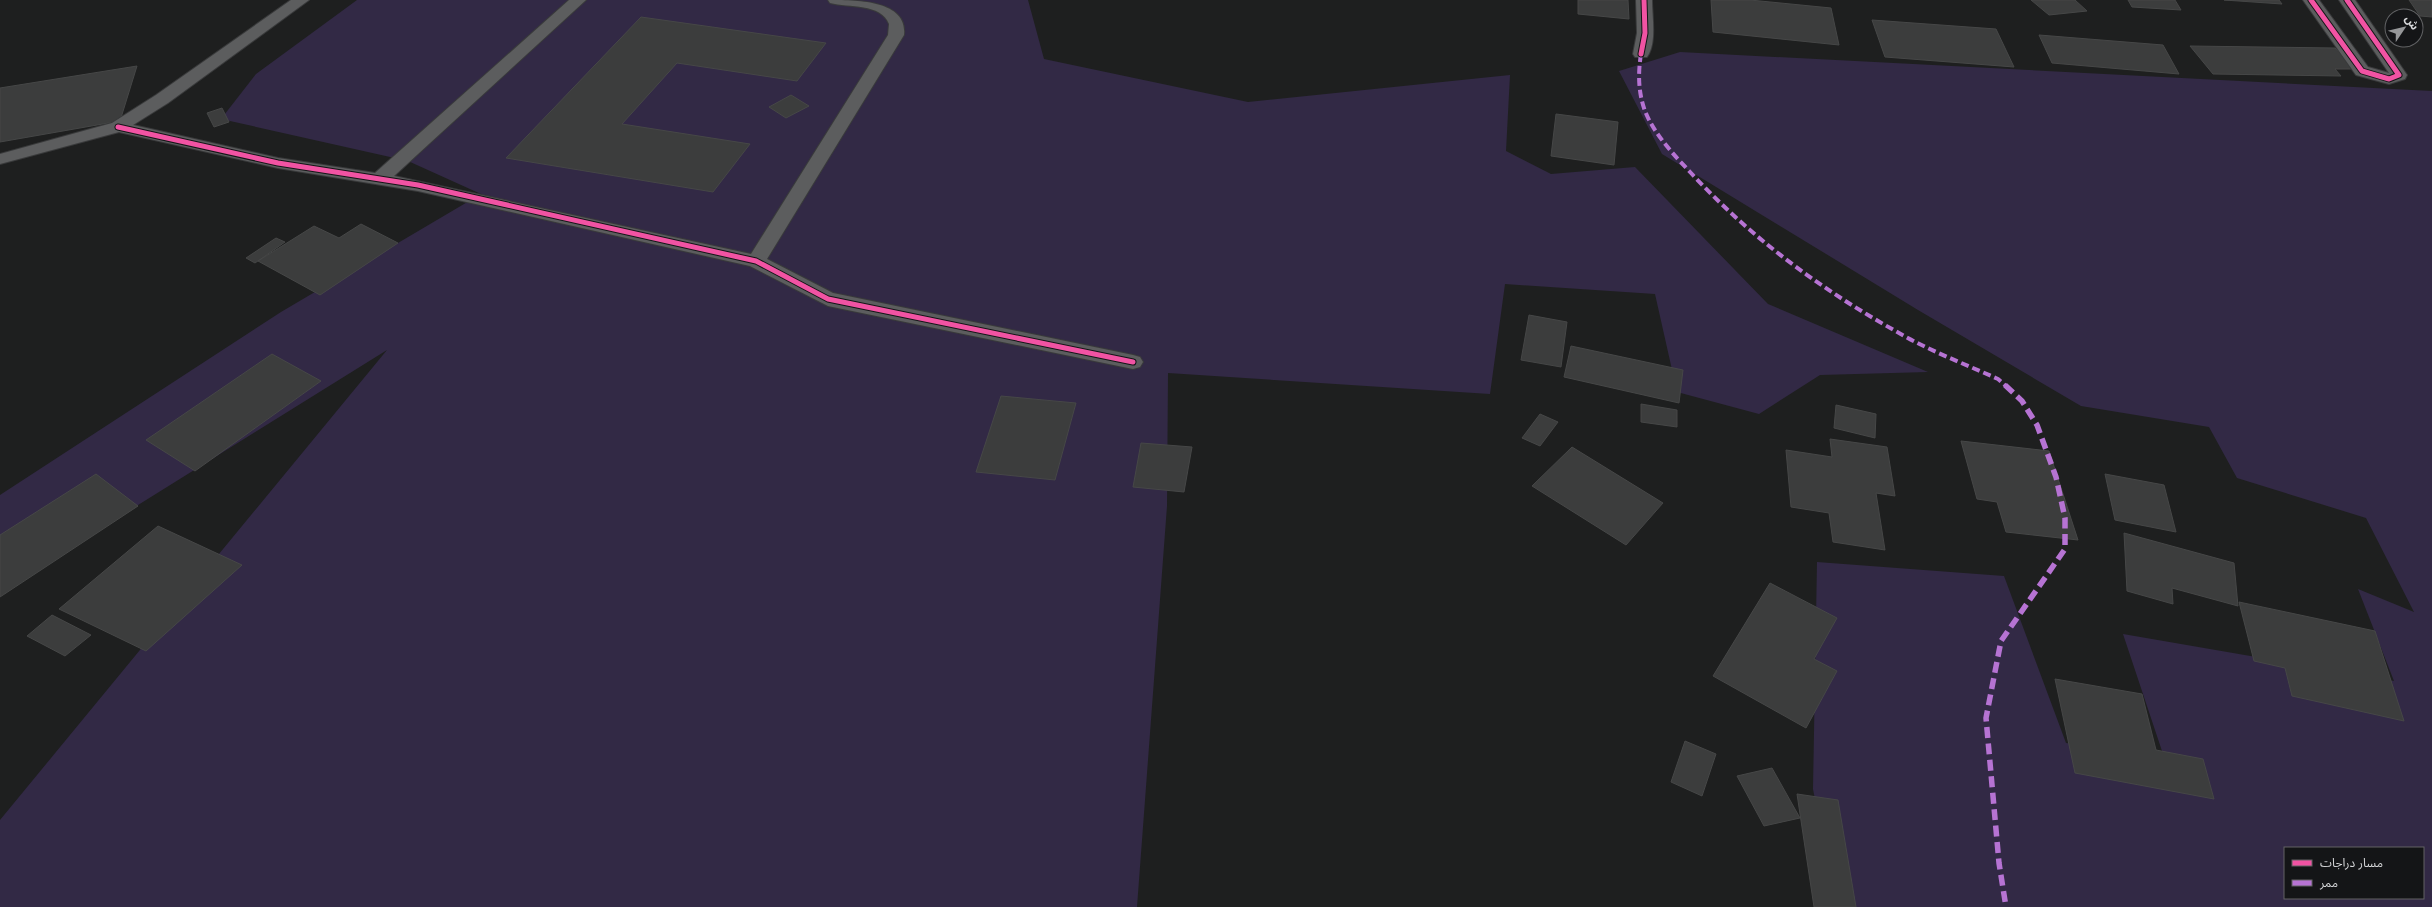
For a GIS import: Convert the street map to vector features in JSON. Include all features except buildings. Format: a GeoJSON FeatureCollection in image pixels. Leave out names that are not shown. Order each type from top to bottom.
{"type":"FeatureCollection","features":[{"type":"Feature","properties":{"kind":"street"},"geometry":{"type":"LineString","coordinates":[[0,159],[72,141],[118,126],[162,99],[301,0]]}},
{"type":"Feature","properties":{"kind":"street"},"geometry":{"type":"LineString","coordinates":[[378,179],[578,0]]}},
{"type":"Feature","properties":{"kind":"street"},"geometry":{"type":"LineString","coordinates":[[756,261],[896,35],[899,26],[896,18],[882,6],[836,0]]}},
{"type":"Feature","properties":{"kind":"street"},"geometry":{"type":"LineString","coordinates":[[1641,54],[1645,33],[1644,0]]}},
{"type":"Feature","properties":{"kind":"street"},"geometry":{"type":"LineString","coordinates":[[2311,0],[2362,71],[2380,78],[2395,78],[2399,75],[2346,0]]}},
{"type":"Feature","properties":{"kind":"street"},"geometry":{"type":"LineString","coordinates":[[118,126],[278,163],[418,185],[756,261],[801,287],[828,299],[1133,362]]}},
{"type":"Feature","properties":{"kind":"shaded area"},"geometry":{"type":"Polygon","coordinates":[[[357,0],[1028,0],[1044,59],[1248,102],[1510,75],[1506,151],[1551,174],[1635,167],[1768,304],[1928,372],[1820,375],[1759,414],[1677,392],[1655,294],[1505,284],[1490,394],[1168,373],[1167,506],[1137,907],[0,907],[0,820],[387,350],[0,591],[0,495],[281,312],[481,194],[408,161],[221,119],[256,74],[357,0]]]}},
{"type":"Feature","properties":{"kind":"shaded area"},"geometry":{"type":"Polygon","coordinates":[[[1680,52],[2432,91],[2432,907],[1836,907],[1813,789],[1817,562],[2004,576],[2066,743],[2164,757],[2123,634],[2394,681],[2358,589],[2414,612],[2366,518],[2237,478],[2209,427],[2081,406],[1918,310],[1662,154],[1619,71],[1680,52]]]}},
{"type":"Feature","properties":{"kind":"marked path"},"geometry":{"type":"LineString","coordinates":[[1641,54],[1638,72],[1640,91],[1645,111],[1668,148],[1715,199],[1759,239],[1810,279],[1900,334],[1998,379],[2022,401],[2037,425],[2056,477],[2065,518],[2065,549],[2001,641],[1986,718],[1999,863],[2006,907]]}},
{"type":"Feature","properties":{"kind":"cycle path"},"geometry":{"type":"LineString","coordinates":[[1641,54],[1645,33],[1644,0]]}},
{"type":"Feature","properties":{"kind":"cycle path"},"geometry":{"type":"LineString","coordinates":[[2311,0],[2362,71],[2389,79],[2399,75],[2347,0]]}},
{"type":"Feature","properties":{"kind":"cycle path"},"geometry":{"type":"LineString","coordinates":[[118,127],[278,163],[418,185],[756,261],[828,299],[1133,362]]}}]}
